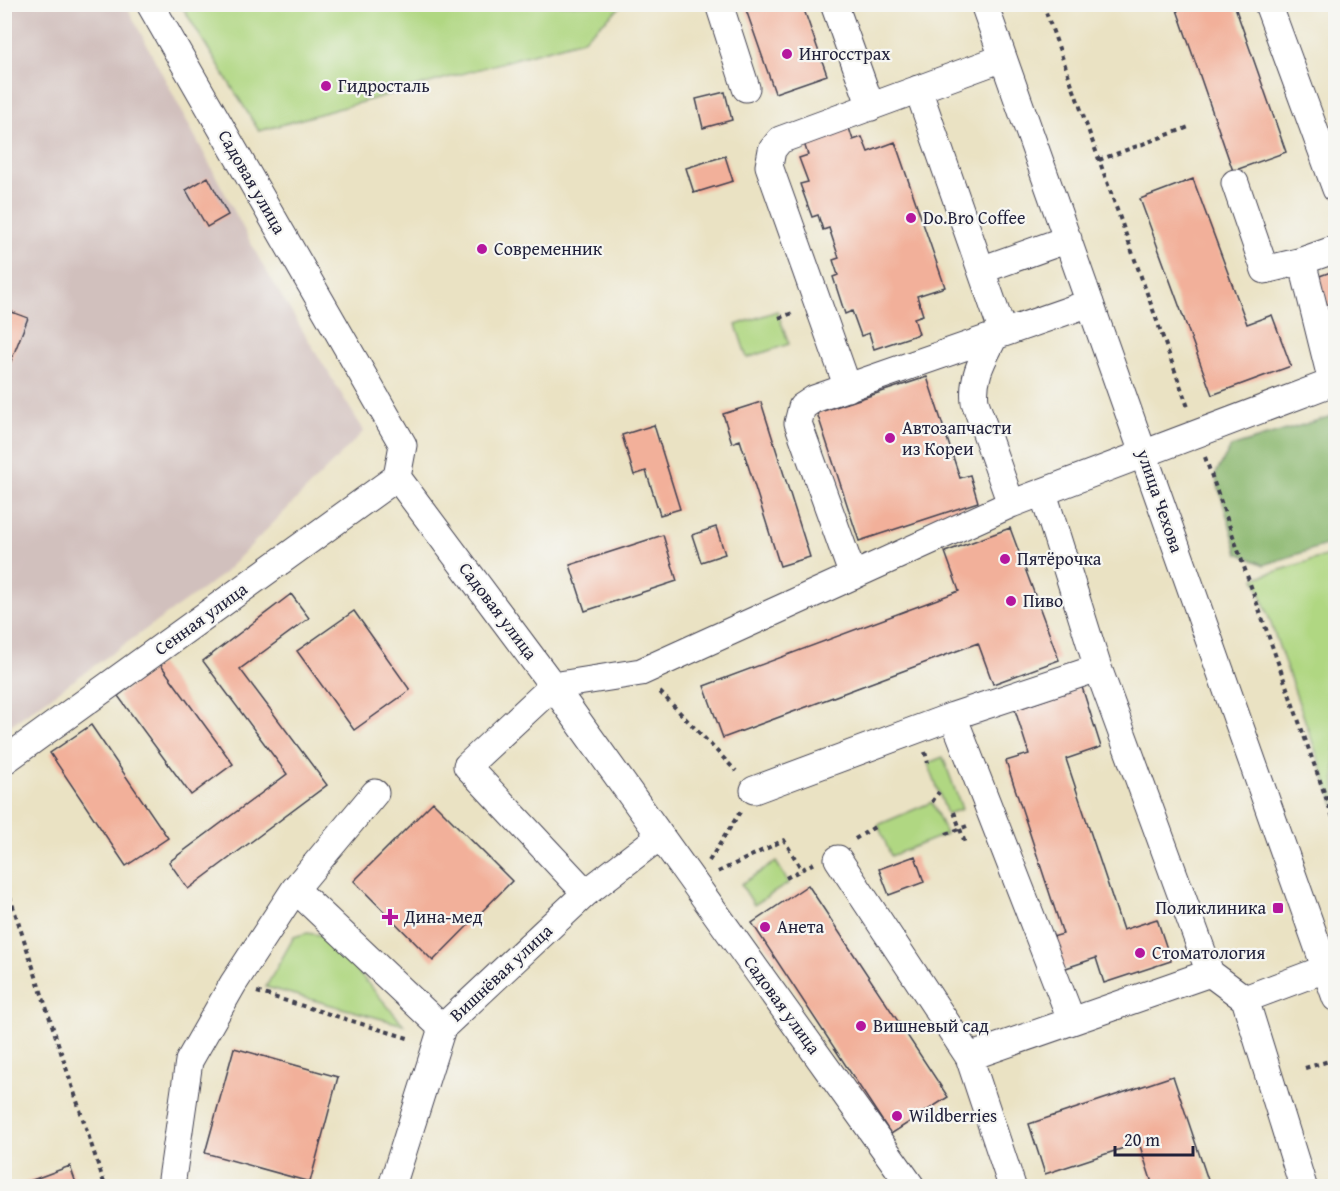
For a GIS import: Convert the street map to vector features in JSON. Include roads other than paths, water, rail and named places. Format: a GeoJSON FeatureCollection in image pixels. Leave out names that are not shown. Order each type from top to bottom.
{"type":"FeatureCollection","features":[{"type":"Feature","properties":{"kind":"street","name":"Садовая улица"},"geometry":{"type":"LineString","coordinates":[[150,4],[403,445],[397,477],[553,686],[911,1186]]}},
{"type":"Feature","properties":{"kind":"street"},"geometry":{"type":"LineString","coordinates":[[719,4],[746,88]]}},
{"type":"Feature","properties":{"kind":"street"},"geometry":{"type":"LineString","coordinates":[[834,4],[871,106]]}},
{"type":"Feature","properties":{"kind":"street","name":"улица Чехова"},"geometry":{"type":"LineString","coordinates":[[984,4],[1335,998]]}},
{"type":"Feature","properties":{"kind":"street"},"geometry":{"type":"LineString","coordinates":[[1268,4],[1335,189]]}},
{"type":"Feature","properties":{"kind":"street"},"geometry":{"type":"LineString","coordinates":[[848,387],[769,166],[772,150],[780,140],[1003,58]]}},
{"type":"Feature","properties":{"kind":"street"},"geometry":{"type":"LineString","coordinates":[[918,89],[981,270],[998,335],[976,372],[973,387],[975,402],[1011,504]]}},
{"type":"Feature","properties":{"kind":"street"},"geometry":{"type":"LineString","coordinates":[[1235,183],[1264,270],[1302,261],[1335,249]]}},
{"type":"Feature","properties":{"kind":"street"},"geometry":{"type":"LineString","coordinates":[[981,270],[1068,238]]}},
{"type":"Feature","properties":{"kind":"street"},"geometry":{"type":"LineString","coordinates":[[586,893],[467,766],[553,686],[641,672],[1011,504],[1334,382],[1302,261]]}},
{"type":"Feature","properties":{"kind":"street"},"geometry":{"type":"LineString","coordinates":[[853,576],[798,423],[802,407],[814,399],[1090,303]]}},
{"type":"Feature","properties":{"kind":"street","name":"Сенная улица"},"geometry":{"type":"LineString","coordinates":[[4,761],[397,477]]}},
{"type":"Feature","properties":{"kind":"street"},"geometry":{"type":"LineString","coordinates":[[1043,493],[1098,668],[1210,973],[1245,999],[1303,1186]]}},
{"type":"Feature","properties":{"kind":"street"},"geometry":{"type":"LineString","coordinates":[[754,790],[953,717],[1098,668]]}},
{"type":"Feature","properties":{"kind":"street"},"geometry":{"type":"LineString","coordinates":[[953,717],[1071,1019]]}},
{"type":"Feature","properties":{"kind":"street"},"geometry":{"type":"LineString","coordinates":[[171,1186],[189,1061],[233,984],[295,889],[375,793]]}},
{"type":"Feature","properties":{"kind":"street","name":"Вишнёвая улица"},"geometry":{"type":"LineString","coordinates":[[438,1037],[586,893],[660,836]]}},
{"type":"Feature","properties":{"kind":"street"},"geometry":{"type":"LineString","coordinates":[[828,860],[969,1057],[1012,1186]]}},
{"type":"Feature","properties":{"kind":"street"},"geometry":{"type":"LineString","coordinates":[[295,889],[438,1037],[392,1186]]}},
{"type":"Feature","properties":{"kind":"street"},"geometry":{"type":"LineString","coordinates":[[1245,999],[1325,969]]}},
{"type":"Feature","properties":{"kind":"street"},"geometry":{"type":"LineString","coordinates":[[969,1057],[1071,1019],[1210,973]]}},
{"type":"Feature","properties":{"kind":"place","name":"Ингосстрах"},"geometry":{"type":"Point","coordinates":[787,54]}},
{"type":"Feature","properties":{"kind":"place","name":"Гидросталь"},"geometry":{"type":"Point","coordinates":[326,86]}},
{"type":"Feature","properties":{"kind":"place","name":"Do.Bro Coffee"},"geometry":{"type":"Point","coordinates":[911,218]}},
{"type":"Feature","properties":{"kind":"place","name":"Современник"},"geometry":{"type":"Point","coordinates":[482,249]}},
{"type":"Feature","properties":{"kind":"place","name":"Автозапчасти из Кореи"},"geometry":{"type":"Point","coordinates":[890,438]}},
{"type":"Feature","properties":{"kind":"place","name":"Пятёрочка"},"geometry":{"type":"Point","coordinates":[1005,559]}},
{"type":"Feature","properties":{"kind":"place","name":"Пиво"},"geometry":{"type":"Point","coordinates":[1011,601]}},
{"type":"Feature","properties":{"kind":"place","name":"Поликлиника"},"geometry":{"type":"Point","coordinates":[1278,908]}},
{"type":"Feature","properties":{"kind":"place","name":"Дина-мед"},"geometry":{"type":"Point","coordinates":[390,917]}},
{"type":"Feature","properties":{"kind":"place","name":"Анета"},"geometry":{"type":"Point","coordinates":[765,927]}},
{"type":"Feature","properties":{"kind":"place","name":"Стоматология"},"geometry":{"type":"Point","coordinates":[1140,953]}},
{"type":"Feature","properties":{"kind":"place","name":"Вишневый сад"},"geometry":{"type":"Point","coordinates":[861,1026]}},
{"type":"Feature","properties":{"kind":"place","name":"Wildberries"},"geometry":{"type":"Point","coordinates":[897,1116]}}]}
